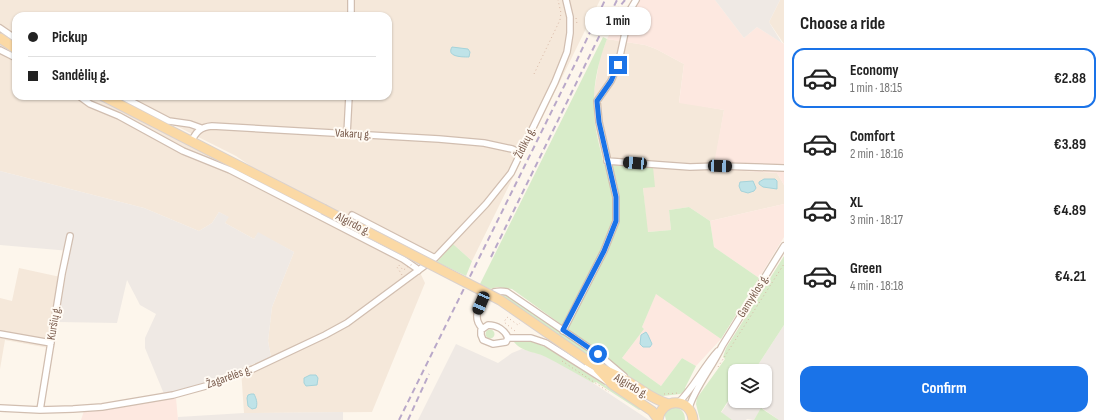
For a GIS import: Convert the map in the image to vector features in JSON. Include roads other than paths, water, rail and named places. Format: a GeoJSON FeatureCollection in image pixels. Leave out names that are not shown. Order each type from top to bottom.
{"type":"FeatureCollection","features":[{"type":"Feature","properties":{"kind":"main road"},"geometry":{"type":"LineString","coordinates":[[0,38],[12,46]]}},
{"type":"Feature","properties":{"kind":"main road","name":"Algirdo g."},"geometry":{"type":"LineString","coordinates":[[111,100],[500,300],[591,363],[630,382],[656,400],[684,404],[689,408]]}},
{"type":"Feature","properties":{"kind":"main road","name":"Algirdo g."},"geometry":{"type":"LineString","coordinates":[[591,363],[612,384],[652,411],[658,419],[662,410],[673,403]]}},
{"type":"Feature","properties":{"kind":"main road"},"geometry":{"type":"LineString","coordinates":[[689,408],[694,420]]}},
{"type":"Feature","properties":{"kind":"street"},"geometry":{"type":"LineString","coordinates":[[351,0],[351,12]]}},
{"type":"Feature","properties":{"kind":"street","name":"Židikų g."},"geometry":{"type":"LineString","coordinates":[[433,260],[486,204],[511,173],[555,82],[567,52],[570,33],[570,17],[566,0]]}},
{"type":"Feature","properties":{"kind":"street"},"geometry":{"type":"LineString","coordinates":[[563,330],[604,251],[616,221],[616,197],[599,122],[597,101],[611,81],[618,65],[621,57],[625,28],[630,10],[636,0]]}},
{"type":"Feature","properties":{"kind":"street"},"geometry":{"type":"LineString","coordinates":[[0,28],[12,36]]}},
{"type":"Feature","properties":{"kind":"street"},"geometry":{"type":"LineString","coordinates":[[0,50],[12,56]]}},
{"type":"Feature","properties":{"kind":"street"},"geometry":{"type":"LineString","coordinates":[[84,100],[90,104],[119,116],[183,150],[230,170],[403,259],[418,271]]}},
{"type":"Feature","properties":{"kind":"street"},"geometry":{"type":"LineString","coordinates":[[129,100],[169,121],[190,124],[201,128]]}},
{"type":"Feature","properties":{"kind":"street"},"geometry":{"type":"LineString","coordinates":[[348,134],[349,100]]}},
{"type":"Feature","properties":{"kind":"street","name":"Vakarų g."},"geometry":{"type":"LineString","coordinates":[[201,128],[218,126],[463,141],[506,148],[521,153]]}},
{"type":"Feature","properties":{"kind":"street"},"geometry":{"type":"LineString","coordinates":[[191,142],[196,132],[201,128]]}},
{"type":"Feature","properties":{"kind":"street"},"geometry":{"type":"LineString","coordinates":[[608,161],[690,166],[784,168]]}},
{"type":"Feature","properties":{"kind":"street"},"geometry":{"type":"LineString","coordinates":[[352,215],[433,260]]}},
{"type":"Feature","properties":{"kind":"street","name":"Kuršių g."},"geometry":{"type":"LineString","coordinates":[[40,410],[50,343],[70,236]]}},
{"type":"Feature","properties":{"kind":"street","name":"Gamyklos g."},"geometry":{"type":"LineString","coordinates":[[689,408],[694,396],[716,360],[722,346],[784,246]]}},
{"type":"Feature","properties":{"kind":"street","name":"Žagarėlės g."},"geometry":{"type":"LineString","coordinates":[[0,408],[40,410],[102,407],[173,395],[213,384],[253,368],[325,335],[347,322],[433,260]]}},
{"type":"Feature","properties":{"kind":"street"},"geometry":{"type":"LineString","coordinates":[[508,338],[506,342],[501,344],[486,342],[481,336],[482,328],[477,321],[478,311],[481,303],[487,296],[494,292],[507,292],[515,296],[598,354],[630,382]]}},
{"type":"Feature","properties":{"kind":"street"},"geometry":{"type":"LineString","coordinates":[[482,328],[488,325],[495,326],[504,331],[508,338]]}},
{"type":"Feature","properties":{"kind":"street"},"geometry":{"type":"LineString","coordinates":[[0,334],[50,343]]}},
{"type":"Feature","properties":{"kind":"street"},"geometry":{"type":"LineString","coordinates":[[508,338],[531,338],[546,343],[579,365],[612,384]]}},
{"type":"Feature","properties":{"kind":"street","name":"Gamyklos g."},"geometry":{"type":"LineString","coordinates":[[673,403],[685,395],[711,357],[722,346]]}},
{"type":"Feature","properties":{"kind":"water"},"geometry":{"type":"Polygon","coordinates":[[[452,47],[468,49],[470,52],[469,57],[453,55],[451,53],[452,47]]]}},
{"type":"Feature","properties":{"kind":"water"},"geometry":{"type":"Polygon","coordinates":[[[764,179],[775,179],[777,181],[777,189],[763,187],[759,184],[759,182],[764,179]]]}},
{"type":"Feature","properties":{"kind":"water"},"geometry":{"type":"Polygon","coordinates":[[[753,181],[756,188],[754,191],[748,193],[741,191],[739,186],[740,182],[753,181]]]}},
{"type":"Feature","properties":{"kind":"water"},"geometry":{"type":"Polygon","coordinates":[[[646,332],[652,344],[650,347],[643,347],[640,344],[641,335],[646,332]]]}},
{"type":"Feature","properties":{"kind":"water"},"geometry":{"type":"Polygon","coordinates":[[[310,375],[316,375],[318,378],[317,385],[306,386],[304,383],[304,378],[310,375]]]}},
{"type":"Feature","properties":{"kind":"water"},"geometry":{"type":"Polygon","coordinates":[[[254,394],[257,402],[256,408],[252,409],[248,406],[247,398],[248,395],[254,394]]]}},
{"type":"Feature","properties":{"kind":"railway"},"geometry":{"type":"LineString","coordinates":[[399,420],[577,60],[605,0]]}},
{"type":"Feature","properties":{"kind":"railway"},"geometry":{"type":"LineString","coordinates":[[491,257],[617,0]]}},
{"type":"Feature","properties":{"kind":"railway"},"geometry":{"type":"LineString","coordinates":[[615,12],[625,0]]}},
{"type":"Feature","properties":{"kind":"railway"},"geometry":{"type":"LineString","coordinates":[[408,420],[429,374]]}}]}
